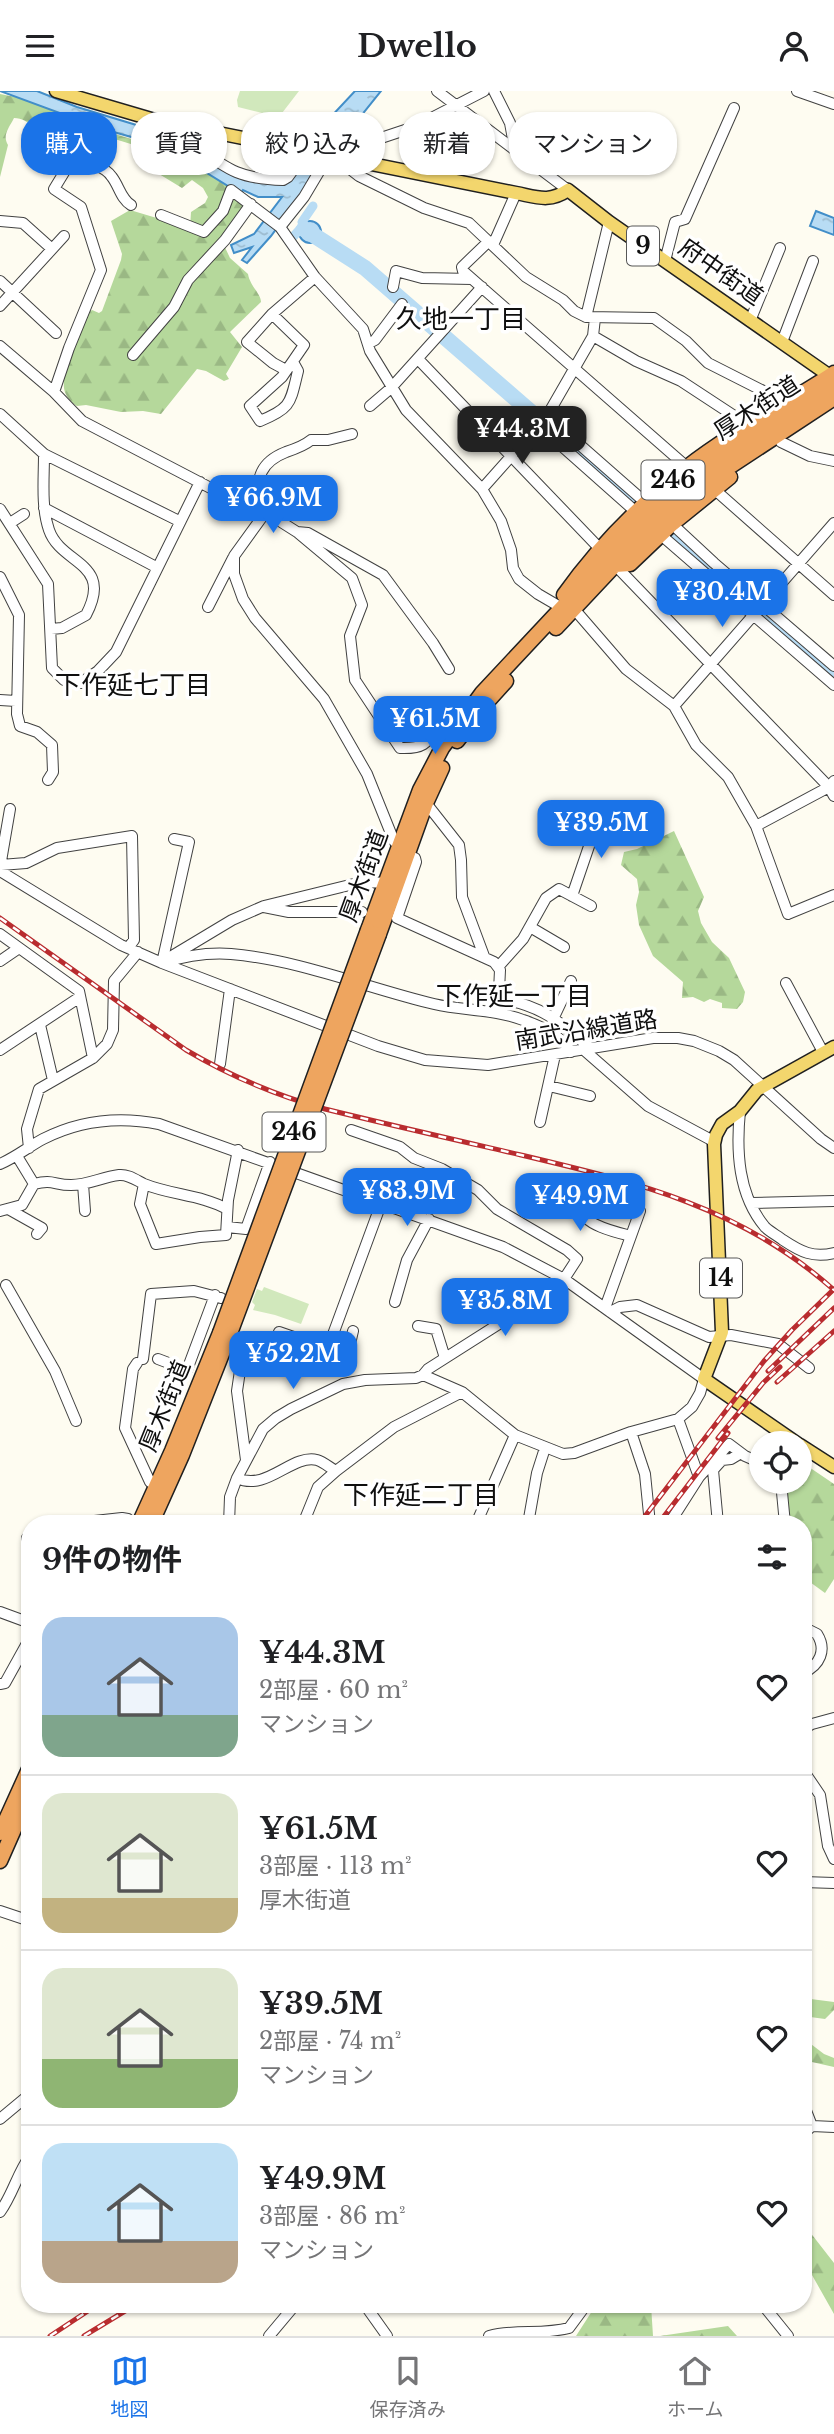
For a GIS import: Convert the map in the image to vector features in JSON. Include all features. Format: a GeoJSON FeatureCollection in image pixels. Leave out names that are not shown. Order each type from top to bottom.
{"type":"FeatureCollection","features":[{"type":"Feature","properties":{"kind":"highway","name":"246"},"geometry":{"type":"LineString","coordinates":[[608,557],[630,564],[648,519],[687,467],[785,402],[833,378]]}},
{"type":"Feature","properties":{"kind":"highway","name":"厚木街道"},"geometry":{"type":"LineString","coordinates":[[155,1515],[182,1455],[224,1335],[393,883],[420,790],[442,748],[482,693],[565,608],[608,557],[648,519],[705,469],[833,378]]}},
{"type":"Feature","properties":{"kind":"highway","name":"厚木街道"},"geometry":{"type":"LineString","coordinates":[[648,519],[834,398]]}},
{"type":"Feature","properties":{"kind":"highway","name":"246"},"geometry":{"type":"LineString","coordinates":[[648,519],[672,524],[714,489],[781,442],[834,410]]}},
{"type":"Feature","properties":{"kind":"highway","name":"厚木街道"},"geometry":{"type":"LineString","coordinates":[[403,850],[450,753],[473,720],[547,637],[565,608]]}},
{"type":"Feature","properties":{"kind":"highway","name":"厚木街道"},"geometry":{"type":"LineString","coordinates":[[143,1515],[224,1335]]}},
{"type":"Feature","properties":{"kind":"highway"},"geometry":{"type":"LineString","coordinates":[[0,1833],[21,1787]]}},
{"type":"Feature","properties":{"kind":"highway"},"geometry":{"type":"LineString","coordinates":[[0,1861],[21,1813]]}},
{"type":"Feature","properties":{"kind":"main road"},"geometry":{"type":"LineString","coordinates":[[55,91],[131,114]]}},
{"type":"Feature","properties":{"kind":"main road"},"geometry":{"type":"LineString","coordinates":[[385,167],[544,199],[557,198],[568,190]]}},
{"type":"Feature","properties":{"kind":"main road","name":"府中街道"},"geometry":{"type":"LineString","coordinates":[[568,190],[609,222],[833,378]]}},
{"type":"Feature","properties":{"kind":"main road"},"geometry":{"type":"LineString","coordinates":[[715,1142],[722,1124],[740,1111],[762,1087],[828,1050]]}},
{"type":"Feature","properties":{"kind":"main road","name":"14"},"geometry":{"type":"LineString","coordinates":[[704,1379],[722,1336],[715,1142]]}},
{"type":"Feature","properties":{"kind":"main road"},"geometry":{"type":"LineString","coordinates":[[704,1379],[780,1431]]}},
{"type":"Feature","properties":{"kind":"main road"},"geometry":{"type":"LineString","coordinates":[[812,1453],[834,1467]]}},
{"type":"Feature","properties":{"kind":"street"},"geometry":{"type":"LineString","coordinates":[[436,91],[509,145]]}},
{"type":"Feature","properties":{"kind":"street"},"geometry":{"type":"LineString","coordinates":[[385,137],[414,127],[484,91]]}},
{"type":"Feature","properties":{"kind":"street"},"geometry":{"type":"LineString","coordinates":[[494,91],[509,121]]}},
{"type":"Feature","properties":{"kind":"street"},"geometry":{"type":"LineString","coordinates":[[797,91],[834,104]]}},
{"type":"Feature","properties":{"kind":"street"},"geometry":{"type":"LineString","coordinates":[[665,261],[675,222],[685,219],[734,109]]}},
{"type":"Feature","properties":{"kind":"street"},"geometry":{"type":"LineString","coordinates":[[54,392],[101,270],[80,207],[54,189],[71,161],[80,160],[111,174],[125,200],[131,205]]}},
{"type":"Feature","properties":{"kind":"street"},"geometry":{"type":"LineString","coordinates":[[245,175],[283,180],[290,175]]}},
{"type":"Feature","properties":{"kind":"street"},"geometry":{"type":"LineString","coordinates":[[279,226],[319,175]]}},
{"type":"Feature","properties":{"kind":"street"},"geometry":{"type":"LineString","coordinates":[[358,175],[424,208],[469,223],[533,283],[550,291],[574,311],[591,317],[654,318],[686,341],[708,363],[785,402]]}},
{"type":"Feature","properties":{"kind":"street"},"geometry":{"type":"LineString","coordinates":[[548,175],[568,190]]}},
{"type":"Feature","properties":{"kind":"street"},"geometry":{"type":"LineString","coordinates":[[161,215],[204,232],[223,211],[231,190],[279,226],[314,277],[363,330],[370,351],[406,410],[482,489],[501,521],[511,551],[513,568],[519,579],[538,594],[565,608],[626,669],[674,706],[696,745],[728,777],[756,826],[788,914],[834,895]]}},
{"type":"Feature","properties":{"kind":"street"},"geometry":{"type":"LineString","coordinates":[[516,193],[491,243],[462,267],[463,271],[687,467]]}},
{"type":"Feature","properties":{"kind":"street"},"geometry":{"type":"LineString","coordinates":[[133,355],[174,307],[188,280],[225,240],[251,204]]}},
{"type":"Feature","properties":{"kind":"street"},"geometry":{"type":"LineString","coordinates":[[0,221],[23,223],[52,249]]}},
{"type":"Feature","properties":{"kind":"street"},"geometry":{"type":"LineString","coordinates":[[482,489],[542,421],[593,336],[591,317],[609,222]]}},
{"type":"Feature","properties":{"kind":"street"},"geometry":{"type":"LineString","coordinates":[[0,306],[64,236]]}},
{"type":"Feature","properties":{"kind":"street"},"geometry":{"type":"LineString","coordinates":[[750,321],[780,248]]}},
{"type":"Feature","properties":{"kind":"street"},"geometry":{"type":"LineString","coordinates":[[782,342],[813,261]]}},
{"type":"Feature","properties":{"kind":"street"},"geometry":{"type":"LineString","coordinates":[[393,287],[396,271],[422,278],[472,279]]}},
{"type":"Feature","properties":{"kind":"street"},"geometry":{"type":"LineString","coordinates":[[272,314],[304,345],[290,366],[250,406],[260,421],[290,403],[298,371],[290,366],[247,342],[272,314],[314,277]]}},
{"type":"Feature","properties":{"kind":"street"},"geometry":{"type":"LineString","coordinates":[[0,281],[56,333]]}},
{"type":"Feature","properties":{"kind":"street"},"geometry":{"type":"LineString","coordinates":[[370,406],[391,388],[482,287]]}},
{"type":"Feature","properties":{"kind":"street"},"geometry":{"type":"LineString","coordinates":[[369,343],[375,340],[402,304]]}},
{"type":"Feature","properties":{"kind":"street"},"geometry":{"type":"LineString","coordinates":[[593,336],[636,361],[681,381],[748,425]]}},
{"type":"Feature","properties":{"kind":"street"},"geometry":{"type":"LineString","coordinates":[[0,346],[54,392],[82,421],[222,494],[256,506],[297,531],[355,582],[362,605],[350,636],[355,680],[400,748],[426,744],[440,724],[461,719]]}},
{"type":"Feature","properties":{"kind":"street"},"geometry":{"type":"LineString","coordinates":[[418,359],[832,788],[756,826]]}},
{"type":"Feature","properties":{"kind":"street"},"geometry":{"type":"LineString","coordinates":[[0,414],[44,454],[179,521]]}},
{"type":"Feature","properties":{"kind":"street"},"geometry":{"type":"LineString","coordinates":[[542,421],[705,572],[834,666]]}},
{"type":"Feature","properties":{"kind":"street"},"geometry":{"type":"LineString","coordinates":[[256,506],[258,474],[276,456],[306,445],[310,440],[328,440],[352,433]]}},
{"type":"Feature","properties":{"kind":"street"},"geometry":{"type":"LineString","coordinates":[[781,442],[810,456],[834,461]]}},
{"type":"Feature","properties":{"kind":"street"},"geometry":{"type":"LineString","coordinates":[[44,454],[44,508],[52,538],[86,568],[93,583],[93,595],[86,615],[62,628],[51,629]]}},
{"type":"Feature","properties":{"kind":"street"},"geometry":{"type":"LineString","coordinates":[[0,509],[48,584],[52,668],[64,680],[81,683],[116,652],[200,482]]}},
{"type":"Feature","properties":{"kind":"street"},"geometry":{"type":"LineString","coordinates":[[714,489],[834,595]]}},
{"type":"Feature","properties":{"kind":"street"},"geometry":{"type":"LineString","coordinates":[[44,508],[156,567]]}},
{"type":"Feature","properties":{"kind":"street"},"geometry":{"type":"LineString","coordinates":[[208,607],[234,556],[265,513]]}},
{"type":"Feature","properties":{"kind":"street"},"geometry":{"type":"LineString","coordinates":[[10,523],[24,514]]}},
{"type":"Feature","properties":{"kind":"street"},"geometry":{"type":"LineString","coordinates":[[674,706],[834,523]]}},
{"type":"Feature","properties":{"kind":"street"},"geometry":{"type":"LineString","coordinates":[[672,524],[834,685]]}},
{"type":"Feature","properties":{"kind":"street"},"geometry":{"type":"LineString","coordinates":[[297,531],[308,533],[383,575],[449,669]]}},
{"type":"Feature","properties":{"kind":"street"},"geometry":{"type":"LineString","coordinates":[[234,556],[234,574],[243,599],[324,699],[367,774],[394,841],[415,858],[416,862],[397,918],[484,956],[498,967],[498,1012]]}},
{"type":"Feature","properties":{"kind":"street"},"geometry":{"type":"LineString","coordinates":[[705,572],[714,563]]}},
{"type":"Feature","properties":{"kind":"street"},"geometry":{"type":"LineString","coordinates":[[0,577],[19,615],[16,702],[20,726],[37,732],[52,745],[53,772],[48,780]]}},
{"type":"Feature","properties":{"kind":"street"},"geometry":{"type":"LineString","coordinates":[[0,700],[16,702]]}},
{"type":"Feature","properties":{"kind":"street"},"geometry":{"type":"LineString","coordinates":[[426,803],[458,845],[462,897],[484,956]]}},
{"type":"Feature","properties":{"kind":"street"},"geometry":{"type":"LineString","coordinates":[[9,809],[0,868],[26,863],[57,848],[132,836],[134,940],[133,950],[114,981],[113,1030],[107,1044],[93,1058],[39,1089],[27,1129],[29,1148]]}},
{"type":"Feature","properties":{"kind":"street"},"geometry":{"type":"LineString","coordinates":[[572,895],[600,814]]}},
{"type":"Feature","properties":{"kind":"street"},"geometry":{"type":"LineString","coordinates":[[162,963],[189,842],[174,839]]}},
{"type":"Feature","properties":{"kind":"street","name":"南武沿線道路"},"geometry":{"type":"LineString","coordinates":[[0,868],[133,950],[378,1046],[425,1060],[488,1065],[653,1038],[686,1039],[727,1055],[834,1148]]}},
{"type":"Feature","properties":{"kind":"street"},"geometry":{"type":"LineString","coordinates":[[162,963],[174,953],[232,920],[264,906],[347,885],[393,883]]}},
{"type":"Feature","properties":{"kind":"street"},"geometry":{"type":"LineString","coordinates":[[498,967],[523,939],[546,898],[559,889],[591,906]]}},
{"type":"Feature","properties":{"kind":"street"},"geometry":{"type":"LineString","coordinates":[[264,906],[289,912],[362,912]]}},
{"type":"Feature","properties":{"kind":"street"},"geometry":{"type":"LineString","coordinates":[[530,927],[564,947]]}},
{"type":"Feature","properties":{"kind":"street"},"geometry":{"type":"LineString","coordinates":[[0,934],[79,991],[93,1058]]}},
{"type":"Feature","properties":{"kind":"street"},"geometry":{"type":"LineString","coordinates":[[1,958],[19,948]]}},
{"type":"Feature","properties":{"kind":"street"},"geometry":{"type":"LineString","coordinates":[[162,963],[188,955],[233,954],[274,962],[434,1004],[498,1012],[540,1027],[563,1039],[571,1052]]}},
{"type":"Feature","properties":{"kind":"street"},"geometry":{"type":"LineString","coordinates":[[554,1017],[571,981]]}},
{"type":"Feature","properties":{"kind":"street"},"geometry":{"type":"LineString","coordinates":[[786,983],[828,1050]]}},
{"type":"Feature","properties":{"kind":"street"},"geometry":{"type":"LineString","coordinates":[[220,1064],[230,989]]}},
{"type":"Feature","properties":{"kind":"street"},"geometry":{"type":"LineString","coordinates":[[0,1050],[80,997]]}},
{"type":"Feature","properties":{"kind":"street"},"geometry":{"type":"LineString","coordinates":[[499,999],[524,1004],[554,1017],[648,1107],[715,1142]]}},
{"type":"Feature","properties":{"kind":"street"},"geometry":{"type":"LineString","coordinates":[[40,1025],[53,1080]]}},
{"type":"Feature","properties":{"kind":"street"},"geometry":{"type":"LineString","coordinates":[[540,1122],[555,1055]]}},
{"type":"Feature","properties":{"kind":"street"},"geometry":{"type":"LineString","coordinates":[[549,1086],[590,1096]]}},
{"type":"Feature","properties":{"kind":"street"},"geometry":{"type":"LineString","coordinates":[[740,1111],[738,1163],[741,1177],[766,1228],[800,1252],[819,1256],[834,1253]]}},
{"type":"Feature","properties":{"kind":"street"},"geometry":{"type":"LineString","coordinates":[[0,1164],[64,1129],[106,1120],[125,1119],[159,1124],[503,1247],[564,1279],[704,1379],[692,1407],[678,1419],[631,1432],[574,1453],[563,1454],[515,1435],[462,1392],[423,1375]]}},
{"type":"Feature","properties":{"kind":"street"},"geometry":{"type":"LineString","coordinates":[[229,1515],[230,1497],[237,1478],[263,1429],[291,1409],[343,1384],[365,1380],[416,1378],[423,1375],[428,1369],[549,1292],[564,1279],[577,1259],[567,1250],[497,1209],[478,1190],[442,1169],[414,1158],[400,1147],[351,1130]]}},
{"type":"Feature","properties":{"kind":"street","name":"南武沿線道路"},"geometry":{"type":"LineString","coordinates":[[821,1139],[834,1156]]}},
{"type":"Feature","properties":{"kind":"street"},"geometry":{"type":"LineString","coordinates":[[144,1184],[140,1204],[156,1244],[226,1235],[237,1150]]}},
{"type":"Feature","properties":{"kind":"street"},"geometry":{"type":"LineString","coordinates":[[17,1156],[34,1184]]}},
{"type":"Feature","properties":{"kind":"street"},"geometry":{"type":"LineString","coordinates":[[227,1227],[246,1229],[270,1162]]}},
{"type":"Feature","properties":{"kind":"street"},"geometry":{"type":"LineString","coordinates":[[5,1211],[22,1205],[34,1184],[48,1180],[64,1184],[83,1184],[120,1175],[228,1209]]}},
{"type":"Feature","properties":{"kind":"street"},"geometry":{"type":"LineString","coordinates":[[83,1184],[85,1211]]}},
{"type":"Feature","properties":{"kind":"street"},"geometry":{"type":"LineString","coordinates":[[586,1193],[581,1208],[584,1215],[592,1222],[631,1236]]}},
{"type":"Feature","properties":{"kind":"street"},"geometry":{"type":"LineString","coordinates":[[752,1203],[834,1201]]}},
{"type":"Feature","properties":{"kind":"street"},"geometry":{"type":"LineString","coordinates":[[353,1331],[347,1357],[325,1356],[381,1203]]}},
{"type":"Feature","properties":{"kind":"street"},"geometry":{"type":"LineString","coordinates":[[607,1310],[640,1211],[623,1205]]}},
{"type":"Feature","properties":{"kind":"street"},"geometry":{"type":"LineString","coordinates":[[5,1211],[42,1228],[37,1234]]}},
{"type":"Feature","properties":{"kind":"street"},"geometry":{"type":"LineString","coordinates":[[395,1302],[407,1260],[429,1219]]}},
{"type":"Feature","properties":{"kind":"street"},"geometry":{"type":"LineString","coordinates":[[6,1285],[50,1363],[76,1421]]}},
{"type":"Feature","properties":{"kind":"street"},"geometry":{"type":"LineString","coordinates":[[157,1486],[150,1482],[125,1428],[133,1369],[139,1361],[151,1294],[194,1291],[218,1297],[187,1370],[158,1359]]}},
{"type":"Feature","properties":{"kind":"street"},"geometry":{"type":"LineString","coordinates":[[607,1310],[637,1305],[709,1337],[731,1335],[778,1344],[809,1368]]}},
{"type":"Feature","properties":{"kind":"street"},"geometry":{"type":"LineString","coordinates":[[418,1326],[436,1329],[445,1358]]}},
{"type":"Feature","properties":{"kind":"street"},"geometry":{"type":"LineString","coordinates":[[279,1332],[328,1349]]}},
{"type":"Feature","properties":{"kind":"street"},"geometry":{"type":"LineString","coordinates":[[240,1364],[237,1391],[246,1460]]}},
{"type":"Feature","properties":{"kind":"street"},"geometry":{"type":"LineString","coordinates":[[307,1515],[318,1487],[336,1471],[394,1427],[462,1392]]}},
{"type":"Feature","properties":{"kind":"street"},"geometry":{"type":"LineString","coordinates":[[678,1419],[699,1477]]}},
{"type":"Feature","properties":{"kind":"street"},"geometry":{"type":"LineString","coordinates":[[631,1432],[645,1474],[649,1515]]}},
{"type":"Feature","properties":{"kind":"street"},"geometry":{"type":"LineString","coordinates":[[480,1515],[515,1435]]}},
{"type":"Feature","properties":{"kind":"street"},"geometry":{"type":"LineString","coordinates":[[675,1515],[699,1477],[729,1444],[749,1457]]}},
{"type":"Feature","properties":{"kind":"street"},"geometry":{"type":"LineString","coordinates":[[530,1515],[537,1473],[545,1448]]}},
{"type":"Feature","properties":{"kind":"street"},"geometry":{"type":"LineString","coordinates":[[717,1515],[713,1470],[722,1460],[731,1459],[741,1453]]}},
{"type":"Feature","properties":{"kind":"street"},"geometry":{"type":"LineString","coordinates":[[237,1478],[244,1481],[272,1476],[305,1459],[322,1462],[336,1471]]}},
{"type":"Feature","properties":{"kind":"street"},"geometry":{"type":"LineString","coordinates":[[782,1494],[784,1515]]}},
{"type":"Feature","properties":{"kind":"street"},"geometry":{"type":"LineString","coordinates":[[0,1612],[21,1620]]}},
{"type":"Feature","properties":{"kind":"street"},"geometry":{"type":"LineString","coordinates":[[812,1632],[817,1634],[822,1649],[819,1661],[812,1669]]}},
{"type":"Feature","properties":{"kind":"street"},"geometry":{"type":"LineString","coordinates":[[0,1683],[5,1683],[21,1654]]}},
{"type":"Feature","properties":{"kind":"street"},"geometry":{"type":"LineString","coordinates":[[812,1724],[834,1718]]}},
{"type":"Feature","properties":{"kind":"street"},"geometry":{"type":"LineString","coordinates":[[812,1783],[820,1795],[828,1846],[834,1859]]}},
{"type":"Feature","properties":{"kind":"street"},"geometry":{"type":"LineString","coordinates":[[812,1882],[834,1883]]}},
{"type":"Feature","properties":{"kind":"street"},"geometry":{"type":"LineString","coordinates":[[0,1910],[21,1918]]}},
{"type":"Feature","properties":{"kind":"street"},"geometry":{"type":"LineString","coordinates":[[0,2118],[21,2101]]}},
{"type":"Feature","properties":{"kind":"street"},"geometry":{"type":"LineString","coordinates":[[812,2126],[834,2127]]}},
{"type":"Feature","properties":{"kind":"street"},"geometry":{"type":"LineString","coordinates":[[0,2212],[12,2195],[21,2169]]}},
{"type":"Feature","properties":{"kind":"street"},"geometry":{"type":"LineString","coordinates":[[269,2336],[288,2313]]}},
{"type":"Feature","properties":{"kind":"street"},"geometry":{"type":"LineString","coordinates":[[371,2313],[387,2336]]}},
{"type":"Feature","properties":{"kind":"street"},"geometry":{"type":"LineString","coordinates":[[489,2336],[510,2331],[544,2332],[569,2328],[580,2313]]}},
{"type":"Feature","properties":{"kind":"street"},"geometry":{"type":"LineString","coordinates":[[769,2313],[788,2336]]}},
{"type":"Feature","properties":{"kind":"green space"},"geometry":{"type":"Polygon","coordinates":[[[240,91],[299,91],[283,112],[258,112],[238,107],[240,91]]]}},
{"type":"Feature","properties":{"kind":"green space"},"geometry":{"type":"Polygon","coordinates":[[[0,94],[20,95],[64,112],[21,112],[21,120],[14,118],[6,135],[8,145],[0,177],[0,94]]]}},
{"type":"Feature","properties":{"kind":"green space"},"geometry":{"type":"Polygon","coordinates":[[[117,135],[131,139],[131,144],[117,140],[117,135]]]}},
{"type":"Feature","properties":{"kind":"green space"},"geometry":{"type":"Polygon","coordinates":[[[161,175],[213,175],[226,184],[245,205],[221,239],[230,258],[248,274],[261,302],[230,332],[242,347],[226,374],[229,379],[224,381],[197,369],[161,414],[77,406],[65,391],[64,380],[89,312],[102,311],[121,260],[122,254],[111,221],[130,210],[190,228],[191,212],[205,203],[208,197],[203,188],[192,180],[182,188],[161,175]]]}},
{"type":"Feature","properties":{"kind":"green space"},"geometry":{"type":"Polygon","coordinates":[[[674,831],[704,897],[698,911],[701,923],[712,942],[729,958],[745,992],[743,1002],[737,1009],[722,1008],[722,1003],[710,999],[704,1002],[693,997],[682,998],[683,982],[653,956],[639,925],[636,905],[639,892],[637,879],[621,865],[624,852],[637,849],[674,831]]]}},
{"type":"Feature","properties":{"kind":"green space"},"geometry":{"type":"Polygon","coordinates":[[[264,1287],[309,1304],[301,1324],[253,1310],[255,1305],[252,1302],[257,1289],[262,1291],[264,1287]]]}},
{"type":"Feature","properties":{"kind":"green space"},"geometry":{"type":"Polygon","coordinates":[[[812,1469],[834,1484],[834,1579],[825,1593],[812,1584],[812,1515],[789,1515],[788,1494],[812,1494],[812,1469]]]}},
{"type":"Feature","properties":{"kind":"green space"},"geometry":{"type":"Polygon","coordinates":[[[812,1999],[834,2002],[834,2010],[825,2019],[812,2017],[812,1999]]]}},
{"type":"Feature","properties":{"kind":"green space"},"geometry":{"type":"Polygon","coordinates":[[[812,2045],[834,2058],[834,2067],[812,2062],[812,2045]]]}},
{"type":"Feature","properties":{"kind":"green space"},"geometry":{"type":"Polygon","coordinates":[[[812,2235],[834,2263],[834,2314],[812,2275],[812,2235]]]}},
{"type":"Feature","properties":{"kind":"green space"},"geometry":{"type":"Polygon","coordinates":[[[591,2313],[652,2313],[653,2336],[576,2336],[591,2313]]]}},
{"type":"Feature","properties":{"kind":"green space"},"geometry":{"type":"Polygon","coordinates":[[[728,2326],[737,2336],[660,2336],[728,2326]]]}},
{"type":"Feature","properties":{"kind":"water"},"geometry":{"type":"Polygon","coordinates":[[[0,91],[37,91],[94,112],[57,112],[0,91]]]}},
{"type":"Feature","properties":{"kind":"water"},"geometry":{"type":"Polygon","coordinates":[[[355,91],[381,91],[364,112],[335,112],[355,91]]]}},
{"type":"Feature","properties":{"kind":"water"},"geometry":{"type":"Polygon","coordinates":[[[117,119],[131,123],[131,137],[117,133],[117,119]]]}},
{"type":"Feature","properties":{"kind":"water"},"geometry":{"type":"Polygon","coordinates":[[[227,169],[238,176],[291,179],[294,175],[316,175],[271,236],[247,263],[242,260],[252,247],[234,253],[231,245],[254,234],[282,197],[258,197],[243,190],[241,194],[210,175],[227,175],[227,169]]]}},
{"type":"Feature","properties":{"kind":"water"},"geometry":{"type":"Polygon","coordinates":[[[816,211],[834,218],[834,235],[810,226],[816,211]]]}},
{"type":"Feature","properties":{"kind":"water"},"geometry":{"type":"Polygon","coordinates":[[[310,221],[320,228],[321,232],[314,242],[310,243],[300,236],[299,232],[306,222],[310,221]]]}},
{"type":"Feature","properties":{"kind":"waterway"},"geometry":{"type":"LineString","coordinates":[[303,224],[313,206]]}},
{"type":"Feature","properties":{"kind":"waterway"},"geometry":{"type":"LineString","coordinates":[[293,237],[300,229]]}},
{"type":"Feature","properties":{"kind":"waterway"},"geometry":{"type":"LineString","coordinates":[[304,229],[365,268],[638,505]]}},
{"type":"Feature","properties":{"kind":"waterway"},"geometry":{"type":"LineString","coordinates":[[671,535],[834,674]]}},
{"type":"Feature","properties":{"kind":"railway"},"geometry":{"type":"LineString","coordinates":[[0,918],[186,1050],[236,1076],[288,1098],[325,1109],[607,1176],[687,1202],[762,1238],[799,1262],[834,1290]]}},
{"type":"Feature","properties":{"kind":"railway"},"geometry":{"type":"LineString","coordinates":[[646,1515],[764,1361],[834,1289]]}},
{"type":"Feature","properties":{"kind":"railway"},"geometry":{"type":"LineString","coordinates":[[768,1371],[834,1308]]}},
{"type":"Feature","properties":{"kind":"railway"},"geometry":{"type":"LineString","coordinates":[[777,1382],[834,1331]]}},
{"type":"Feature","properties":{"kind":"railway"},"geometry":{"type":"LineString","coordinates":[[718,1438],[763,1383],[780,1367]]}},
{"type":"Feature","properties":{"kind":"railway"},"geometry":{"type":"LineString","coordinates":[[665,1515],[728,1433]]}},
{"type":"Feature","properties":{"kind":"railway"},"geometry":{"type":"LineString","coordinates":[[50,2336],[85,2313]]}},
{"type":"Feature","properties":{"kind":"railway"},"geometry":{"type":"LineString","coordinates":[[84,2336],[122,2313]]}},
{"type":"Feature","properties":{"kind":"district","name":"久地一丁目"},"geometry":{"type":"Point","coordinates":[461,319]}},
{"type":"Feature","properties":{"kind":"district","name":"下作延七丁目"},"geometry":{"type":"Point","coordinates":[133,685]}},
{"type":"Feature","properties":{"kind":"district","name":"下作延一丁目"},"geometry":{"type":"Point","coordinates":[514,996]}},
{"type":"Feature","properties":{"kind":"district","name":"下作延二丁目"},"geometry":{"type":"Point","coordinates":[421,1495]}}]}
